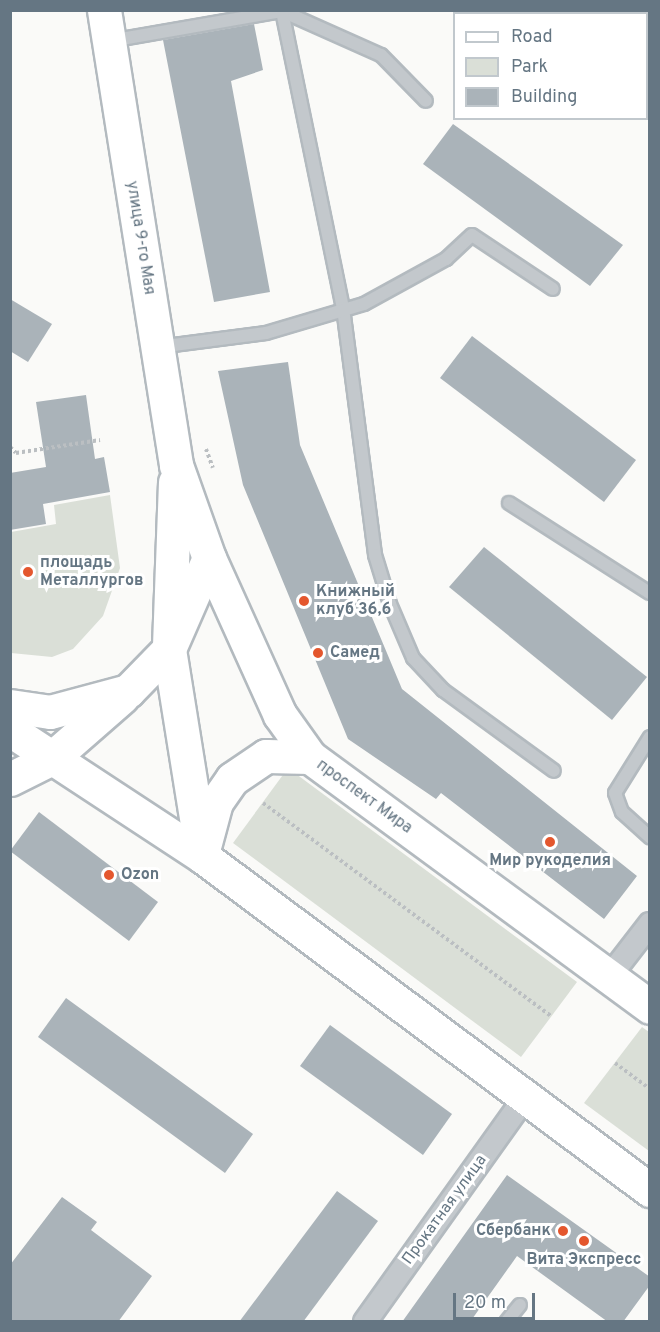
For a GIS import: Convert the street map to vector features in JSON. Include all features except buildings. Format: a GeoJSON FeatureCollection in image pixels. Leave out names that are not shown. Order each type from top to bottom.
{"type":"FeatureCollection","features":[{"type":"Feature","properties":{"kind":"main road","name":"улица 9-го Мая"},"geometry":{"type":"LineString","coordinates":[[107,26],[176,465]]}},
{"type":"Feature","properties":{"kind":"main road","name":"проспект Мира"},"geometry":{"type":"LineString","coordinates":[[176,465],[209,558],[280,715],[310,757],[650,1007]]}},
{"type":"Feature","properties":{"kind":"main road"},"geometry":{"type":"LineString","coordinates":[[176,465],[170,649],[202,856]]}},
{"type":"Feature","properties":{"kind":"main road"},"geometry":{"type":"LineString","coordinates":[[10,779],[52,758],[128,691],[170,649],[209,558]]}},
{"type":"Feature","properties":{"kind":"main road"},"geometry":{"type":"LineString","coordinates":[[10,706],[50,712],[128,691]]}},
{"type":"Feature","properties":{"kind":"main road"},"geometry":{"type":"LineString","coordinates":[[10,730],[202,856],[650,1190]]}},
{"type":"Feature","properties":{"kind":"main road"},"geometry":{"type":"LineString","coordinates":[[202,856],[216,802],[232,779],[266,756],[310,757]]}},
{"type":"Feature","properties":{"kind":"street"},"geometry":{"type":"LineString","coordinates":[[609,977],[650,924]]}},
{"type":"Feature","properties":{"kind":"street","name":"Прокатная улица"},"geometry":{"type":"LineString","coordinates":[[365,1322],[525,1098]]}},
{"type":"Feature","properties":{"kind":"lane"},"geometry":{"type":"LineString","coordinates":[[282,11],[343,308],[375,555],[413,658],[443,690],[554,771]]}},
{"type":"Feature","properties":{"kind":"lane"},"geometry":{"type":"LineString","coordinates":[[107,26],[282,11],[381,55],[426,101]]}},
{"type":"Feature","properties":{"kind":"lane"},"geometry":{"type":"LineString","coordinates":[[157,347],[266,333],[364,303],[446,259],[472,235],[553,289]]}},
{"type":"Feature","properties":{"kind":"lane"},"geometry":{"type":"LineString","coordinates":[[509,503],[650,592]]}},
{"type":"Feature","properties":{"kind":"lane"},"geometry":{"type":"LineString","coordinates":[[650,737],[615,793],[622,812],[650,837]]}},
{"type":"Feature","properties":{"kind":"lane"},"geometry":{"type":"LineString","coordinates":[[506,1322],[520,1305]]}},
{"type":"Feature","properties":{"kind":"path"},"geometry":{"type":"LineString","coordinates":[[10,447],[16,453],[100,440]]}},
{"type":"Feature","properties":{"kind":"path"},"geometry":{"type":"LineString","coordinates":[[203,440],[213,468]]}},
{"type":"Feature","properties":{"kind":"path"},"geometry":{"type":"LineString","coordinates":[[263,803],[551,1016]]}},
{"type":"Feature","properties":{"kind":"path"},"geometry":{"type":"LineString","coordinates":[[615,1063],[650,1089]]}},
{"type":"Feature","properties":{"kind":"green space"},"geometry":{"type":"Polygon","coordinates":[[[110,495],[120,568],[103,616],[73,649],[52,657],[11,653],[11,532],[56,524],[54,505],[110,495]]]}},
{"type":"Feature","properties":{"kind":"green space"},"geometry":{"type":"Polygon","coordinates":[[[288,768],[577,982],[521,1057],[233,843],[288,768]]]}},
{"type":"Feature","properties":{"kind":"green space"},"geometry":{"type":"Polygon","coordinates":[[[642,1027],[649,1032],[649,1151],[584,1103],[642,1027]]]}},
{"type":"Feature","properties":{"kind":"place","name":"площадь Металлургов"},"geometry":{"type":"Point","coordinates":[28,572]}},
{"type":"Feature","properties":{"kind":"place","name":"Книжный клуб 36,6"},"geometry":{"type":"Point","coordinates":[304,601]}},
{"type":"Feature","properties":{"kind":"place","name":"Самед"},"geometry":{"type":"Point","coordinates":[318,653]}},
{"type":"Feature","properties":{"kind":"place","name":"Мир рукоделия"},"geometry":{"type":"Point","coordinates":[550,842]}},
{"type":"Feature","properties":{"kind":"place","name":"Ozon"},"geometry":{"type":"Point","coordinates":[109,875]}},
{"type":"Feature","properties":{"kind":"place","name":"Сбербанк"},"geometry":{"type":"Point","coordinates":[563,1231]}},
{"type":"Feature","properties":{"kind":"place","name":"Вита Экспресс"},"geometry":{"type":"Point","coordinates":[584,1241]}}]}
